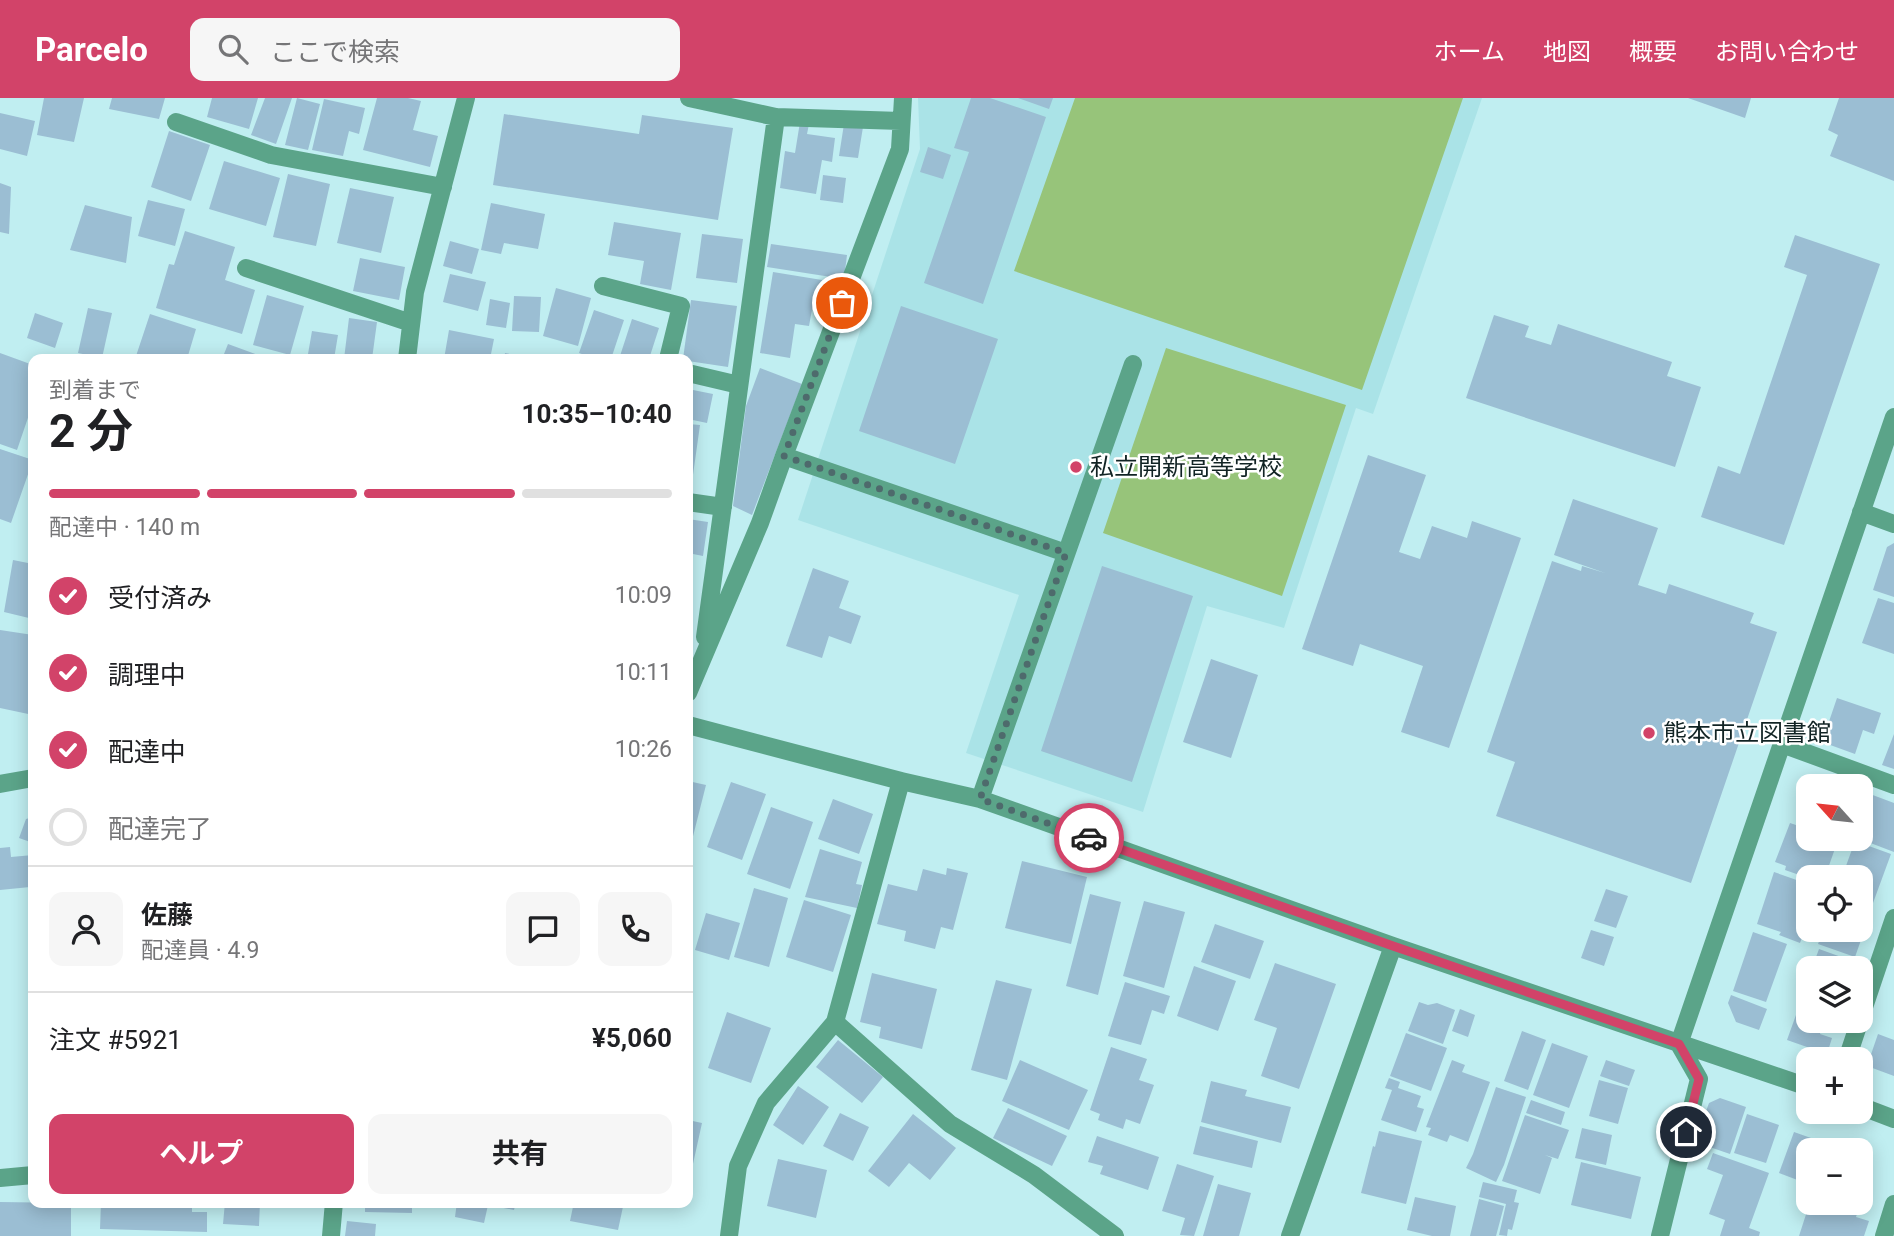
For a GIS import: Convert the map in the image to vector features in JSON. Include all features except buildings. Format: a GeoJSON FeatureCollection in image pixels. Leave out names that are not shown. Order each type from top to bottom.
{"type":"FeatureCollection","features":[{"type":"Feature","properties":{"kind":"street"},"geometry":{"type":"LineString","coordinates":[[408,354],[415,292],[466,98]]}},
{"type":"Feature","properties":{"kind":"street"},"geometry":{"type":"LineString","coordinates":[[690,98],[738,103],[776,117],[901,121]]}},
{"type":"Feature","properties":{"kind":"street"},"geometry":{"type":"LineString","coordinates":[[693,681],[760,523],[900,149],[903,98]]}},
{"type":"Feature","properties":{"kind":"street"},"geometry":{"type":"LineString","coordinates":[[703,658],[776,117]]}},
{"type":"Feature","properties":{"kind":"street"},"geometry":{"type":"LineString","coordinates":[[176,122],[271,155],[443,187]]}},
{"type":"Feature","properties":{"kind":"street"},"geometry":{"type":"LineString","coordinates":[[246,268],[411,323]]}},
{"type":"Feature","properties":{"kind":"street"},"geometry":{"type":"LineString","coordinates":[[603,286],[681,306],[669,354]]}},
{"type":"Feature","properties":{"kind":"street"},"geometry":{"type":"LineString","coordinates":[[980,799],[1133,364]]}},
{"type":"Feature","properties":{"kind":"street"},"geometry":{"type":"LineString","coordinates":[[693,374],[739,385]]}},
{"type":"Feature","properties":{"kind":"street"},"geometry":{"type":"LineString","coordinates":[[1660,1236],[1699,1079],[1679,1044],[1894,417]]}},
{"type":"Feature","properties":{"kind":"street"},"geometry":{"type":"LineString","coordinates":[[784,456],[1066,553]]}},
{"type":"Feature","properties":{"kind":"street"},"geometry":{"type":"LineString","coordinates":[[693,503],[723,507]]}},
{"type":"Feature","properties":{"kind":"street"},"geometry":{"type":"LineString","coordinates":[[1861,512],[1894,524]]}},
{"type":"Feature","properties":{"kind":"street"},"geometry":{"type":"LineString","coordinates":[[693,726],[980,799],[1393,946],[1796,1083]]}},
{"type":"Feature","properties":{"kind":"street"},"geometry":{"type":"LineString","coordinates":[[1782,744],[1894,785]]}},
{"type":"Feature","properties":{"kind":"street"},"geometry":{"type":"LineString","coordinates":[[0,784],[28,779]]}},
{"type":"Feature","properties":{"kind":"street"},"geometry":{"type":"LineString","coordinates":[[729,1236],[738,1167],[766,1104],[835,1022],[901,781]]}},
{"type":"Feature","properties":{"kind":"street"},"geometry":{"type":"LineString","coordinates":[[1873,981],[1894,918]]}},
{"type":"Feature","properties":{"kind":"street"},"geometry":{"type":"LineString","coordinates":[[1290,1236],[1393,946]]}},
{"type":"Feature","properties":{"kind":"street"},"geometry":{"type":"LineString","coordinates":[[835,1022],[950,1124],[1034,1175],[1115,1236]]}},
{"type":"Feature","properties":{"kind":"street"},"geometry":{"type":"LineString","coordinates":[[1873,1111],[1894,1119]]}},
{"type":"Feature","properties":{"kind":"street"},"geometry":{"type":"LineString","coordinates":[[0,1178],[28,1175]]}},
{"type":"Feature","properties":{"kind":"street"},"geometry":{"type":"LineString","coordinates":[[1884,1236],[1894,1204]]}},
{"type":"Feature","properties":{"kind":"street"},"geometry":{"type":"LineString","coordinates":[[331,1236],[333,1208]]}},
{"type":"Feature","properties":{"kind":"shaded area","name":"私立開新高等学校"},"geometry":{"type":"Polygon","coordinates":[[[918,98],[1482,98],[1373,414],[1356,408],[1284,628],[1207,606],[1143,812],[966,753],[1019,595],[798,520],[920,149],[918,98]]]}},
{"type":"Feature","properties":{"kind":"green space"},"geometry":{"type":"Polygon","coordinates":[[[1075,98],[1463,98],[1362,390],[1014,271],[1075,98]]]}},
{"type":"Feature","properties":{"kind":"green space"},"geometry":{"type":"Polygon","coordinates":[[[1166,348],[1346,405],[1282,596],[1103,533],[1166,348]]]}},
{"type":"Feature","properties":{"kind":"way so far"},"geometry":{"type":"LineString","coordinates":[[842,303],[784,456],[1066,553],[980,799],[1089,838]]}},
{"type":"Feature","properties":{"kind":"place","name":"私立開新高等学校"},"geometry":{"type":"Point","coordinates":[1076,467]}},
{"type":"Feature","properties":{"kind":"place","name":"熊本市立図書館"},"geometry":{"type":"Point","coordinates":[1649,733]}},
{"type":"Feature","properties":{"kind":"route"},"geometry":{"type":"LineString","coordinates":[[1089,838],[1679,1044],[1699,1079],[1686,1132]]}}]}
